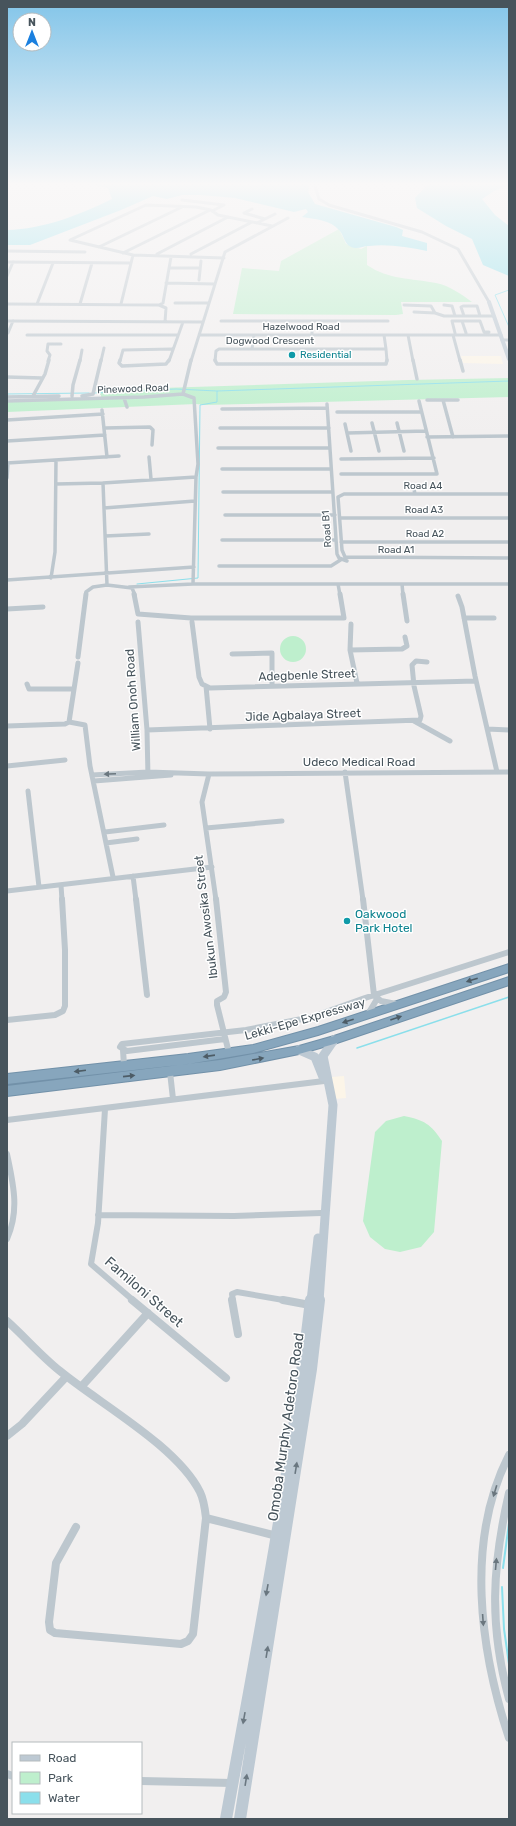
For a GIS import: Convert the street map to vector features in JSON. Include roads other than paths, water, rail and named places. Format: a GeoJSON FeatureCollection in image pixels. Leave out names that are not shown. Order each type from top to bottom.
{"type":"FeatureCollection","features":[{"type":"Feature","properties":{"kind":"highway","name":"Lekki-Epe Expressway"},"geometry":{"type":"LineString","coordinates":[[7,1079],[229,1053],[289,1039],[509,968]]}},
{"type":"Feature","properties":{"kind":"highway","name":"Lekki-Epe Expressway"},"geometry":{"type":"LineString","coordinates":[[7,1091],[170,1072],[261,1059],[334,1040],[509,981]]}},
{"type":"Feature","properties":{"kind":"street"},"geometry":{"type":"LineString","coordinates":[[38,304],[51,268]]}},
{"type":"Feature","properties":{"kind":"street"},"geometry":{"type":"LineString","coordinates":[[80,304],[90,268]]}},
{"type":"Feature","properties":{"kind":"street"},"geometry":{"type":"LineString","coordinates":[[121,304],[130,268]]}},
{"type":"Feature","properties":{"kind":"street"},"geometry":{"type":"LineString","coordinates":[[159,305],[163,303],[169,268]]}},
{"type":"Feature","properties":{"kind":"street"},"geometry":{"type":"LineString","coordinates":[[199,280],[200,268]]}},
{"type":"Feature","properties":{"kind":"street","name":"Pinewood Road"},"geometry":{"type":"LineString","coordinates":[[7,401],[124,398],[183,391],[220,268]]}},
{"type":"Feature","properties":{"kind":"street"},"geometry":{"type":"LineString","coordinates":[[469,268],[489,302],[509,359]]}},
{"type":"Feature","properties":{"kind":"street"},"geometry":{"type":"LineString","coordinates":[[166,283],[215,284]]}},
{"type":"Feature","properties":{"kind":"street"},"geometry":{"type":"LineString","coordinates":[[175,303],[209,303]]}},
{"type":"Feature","properties":{"kind":"street"},"geometry":{"type":"LineString","coordinates":[[7,304],[159,305],[166,308],[165,322]]}},
{"type":"Feature","properties":{"kind":"street"},"geometry":{"type":"LineString","coordinates":[[404,305],[431,306],[435,313]]}},
{"type":"Feature","properties":{"kind":"street"},"geometry":{"type":"LineString","coordinates":[[444,305],[452,306],[455,316]]}},
{"type":"Feature","properties":{"kind":"street"},"geometry":{"type":"LineString","coordinates":[[464,316],[461,307],[463,306],[477,306],[480,316]]}},
{"type":"Feature","properties":{"kind":"street"},"geometry":{"type":"LineString","coordinates":[[414,312],[435,313],[444,316],[494,316]]}},
{"type":"Feature","properties":{"kind":"street"},"geometry":{"type":"LineString","coordinates":[[7,321],[203,322]]}},
{"type":"Feature","properties":{"kind":"street"},"geometry":{"type":"LineString","coordinates":[[8,333],[13,321]]}},
{"type":"Feature","properties":{"kind":"street"},"geometry":{"type":"LineString","coordinates":[[221,321],[388,321]]}},
{"type":"Feature","properties":{"kind":"street"},"geometry":{"type":"LineString","coordinates":[[312,321],[312,335]]}},
{"type":"Feature","properties":{"kind":"street"},"geometry":{"type":"LineString","coordinates":[[463,371],[452,321],[480,321],[484,332],[501,335],[509,340]]}},
{"type":"Feature","properties":{"kind":"street"},"geometry":{"type":"LineString","coordinates":[[462,321],[466,333]]}},
{"type":"Feature","properties":{"kind":"street"},"geometry":{"type":"LineString","coordinates":[[172,349],[124,350],[119,363],[122,366],[162,365],[168,363],[183,322]]}},
{"type":"Feature","properties":{"kind":"street"},"geometry":{"type":"LineString","coordinates":[[34,394],[42,378],[50,355],[47,351],[47,338],[25,336],[178,335]]}},
{"type":"Feature","properties":{"kind":"street","name":"Hazelwood Road"},"geometry":{"type":"LineString","coordinates":[[199,335],[501,335]]}},
{"type":"Feature","properties":{"kind":"street"},"geometry":{"type":"LineString","coordinates":[[252,349],[254,335]]}},
{"type":"Feature","properties":{"kind":"street"},"geometry":{"type":"LineString","coordinates":[[384,335],[386,349]]}},
{"type":"Feature","properties":{"kind":"street"},"geometry":{"type":"LineString","coordinates":[[408,335],[416,379]]}},
{"type":"Feature","properties":{"kind":"street"},"geometry":{"type":"LineString","coordinates":[[48,344],[62,344]]}},
{"type":"Feature","properties":{"kind":"street"},"geometry":{"type":"LineString","coordinates":[[7,397],[34,394],[93,393],[104,348]]}},
{"type":"Feature","properties":{"kind":"street","name":"Dogwood Crescent"},"geometry":{"type":"LineString","coordinates":[[219,349],[252,349],[386,349],[388,363],[215,363],[216,351],[219,349]]}},
{"type":"Feature","properties":{"kind":"street"},"geometry":{"type":"LineString","coordinates":[[71,394],[71,387],[81,360],[82,350]]}},
{"type":"Feature","properties":{"kind":"street"},"geometry":{"type":"LineString","coordinates":[[7,377],[42,378]]}},
{"type":"Feature","properties":{"kind":"street"},"geometry":{"type":"LineString","coordinates":[[183,391],[194,398],[198,464],[196,477],[193,584]]}},
{"type":"Feature","properties":{"kind":"street"},"geometry":{"type":"LineString","coordinates":[[124,398],[127,407]]}},
{"type":"Feature","properties":{"kind":"street"},"geometry":{"type":"LineString","coordinates":[[427,400],[458,400]]}},
{"type":"Feature","properties":{"kind":"street"},"geometry":{"type":"LineString","coordinates":[[443,400],[453,437]]}},
{"type":"Feature","properties":{"kind":"street"},"geometry":{"type":"LineString","coordinates":[[341,474],[437,474],[419,401]]}},
{"type":"Feature","properties":{"kind":"street","name":"Road B1"},"geometry":{"type":"LineString","coordinates":[[222,409],[327,406],[336,540],[338,556],[342,560],[353,562],[446,561],[454,560],[456,558]]}},
{"type":"Feature","properties":{"kind":"street"},"geometry":{"type":"LineString","coordinates":[[7,420],[103,412],[107,457]]}},
{"type":"Feature","properties":{"kind":"street"},"geometry":{"type":"LineString","coordinates":[[337,412],[421,412]]}},
{"type":"Feature","properties":{"kind":"street"},"geometry":{"type":"LineString","coordinates":[[372,423],[379,451]]}},
{"type":"Feature","properties":{"kind":"street"},"geometry":{"type":"LineString","coordinates":[[397,423],[398,432],[404,451]]}},
{"type":"Feature","properties":{"kind":"street"},"geometry":{"type":"LineString","coordinates":[[346,424],[351,451]]}},
{"type":"Feature","properties":{"kind":"street"},"geometry":{"type":"LineString","coordinates":[[105,428],[150,427],[152,430],[152,445]]}},
{"type":"Feature","properties":{"kind":"street"},"geometry":{"type":"LineString","coordinates":[[220,428],[329,428]]}},
{"type":"Feature","properties":{"kind":"street"},"geometry":{"type":"LineString","coordinates":[[347,432],[426,431]]}},
{"type":"Feature","properties":{"kind":"street"},"geometry":{"type":"LineString","coordinates":[[7,441],[106,435]]}},
{"type":"Feature","properties":{"kind":"street"},"geometry":{"type":"LineString","coordinates":[[427,437],[509,436]]}},
{"type":"Feature","properties":{"kind":"street"},"geometry":{"type":"LineString","coordinates":[[218,448],[330,448]]}},
{"type":"Feature","properties":{"kind":"street"},"geometry":{"type":"LineString","coordinates":[[7,478],[8,463],[119,456]]}},
{"type":"Feature","properties":{"kind":"street"},"geometry":{"type":"LineString","coordinates":[[149,457],[151,479]]}},
{"type":"Feature","properties":{"kind":"street"},"geometry":{"type":"LineString","coordinates":[[341,459],[434,458]]}},
{"type":"Feature","properties":{"kind":"street"},"geometry":{"type":"LineString","coordinates":[[51,578],[54,552],[56,460]]}},
{"type":"Feature","properties":{"kind":"street"},"geometry":{"type":"LineString","coordinates":[[222,469],[331,469]]}},
{"type":"Feature","properties":{"kind":"street"},"geometry":{"type":"LineString","coordinates":[[56,484],[103,483],[196,477]]}},
{"type":"Feature","properties":{"kind":"street"},"geometry":{"type":"LineString","coordinates":[[103,483],[108,573],[107,585]]}},
{"type":"Feature","properties":{"kind":"street"},"geometry":{"type":"LineString","coordinates":[[413,485],[414,494]]}},
{"type":"Feature","properties":{"kind":"street"},"geometry":{"type":"LineString","coordinates":[[223,492],[333,492]]}},
{"type":"Feature","properties":{"kind":"street","name":"Road A4"},"geometry":{"type":"LineString","coordinates":[[338,497],[344,494],[509,494]]}},
{"type":"Feature","properties":{"kind":"street","name":"Road A1"},"geometry":{"type":"LineString","coordinates":[[338,497],[341,542],[344,556],[349,558],[509,558]]}},
{"type":"Feature","properties":{"kind":"street"},"geometry":{"type":"LineString","coordinates":[[104,508],[195,501]]}},
{"type":"Feature","properties":{"kind":"street"},"geometry":{"type":"LineString","coordinates":[[225,515],[334,515]]}},
{"type":"Feature","properties":{"kind":"street","name":"Road A3"},"geometry":{"type":"LineString","coordinates":[[340,518],[509,518]]}},
{"type":"Feature","properties":{"kind":"street"},"geometry":{"type":"LineString","coordinates":[[105,536],[148,534]]}},
{"type":"Feature","properties":{"kind":"street"},"geometry":{"type":"LineString","coordinates":[[222,540],[336,540]]}},
{"type":"Feature","properties":{"kind":"street","name":"Road A2"},"geometry":{"type":"LineString","coordinates":[[341,542],[509,542]]}},
{"type":"Feature","properties":{"kind":"street"},"geometry":{"type":"LineString","coordinates":[[219,566],[331,566],[342,560]]}},
{"type":"Feature","properties":{"kind":"street"},"geometry":{"type":"LineString","coordinates":[[7,580],[194,567]]}},
{"type":"Feature","properties":{"kind":"street"},"geometry":{"type":"LineString","coordinates":[[78,657],[86,592],[93,587],[107,585],[130,587],[193,584],[509,584]]}},
{"type":"Feature","properties":{"kind":"street"},"geometry":{"type":"LineString","coordinates":[[130,587],[132,588],[136,597],[138,614],[191,620],[344,618],[338,584]]}},
{"type":"Feature","properties":{"kind":"street"},"geometry":{"type":"LineString","coordinates":[[402,584],[407,621]]}},
{"type":"Feature","properties":{"kind":"street"},"geometry":{"type":"LineString","coordinates":[[458,596],[462,607],[476,681],[497,772]]}},
{"type":"Feature","properties":{"kind":"street"},"geometry":{"type":"LineString","coordinates":[[7,609],[43,607]]}},
{"type":"Feature","properties":{"kind":"street"},"geometry":{"type":"LineString","coordinates":[[464,618],[494,618]]}},
{"type":"Feature","properties":{"kind":"street"},"geometry":{"type":"LineString","coordinates":[[191,620],[199,677],[202,684],[206,686],[210,729]]}},
{"type":"Feature","properties":{"kind":"street","name":"William Onoh Road"},"geometry":{"type":"LineString","coordinates":[[138,622],[147,730],[148,775]]}},
{"type":"Feature","properties":{"kind":"street"},"geometry":{"type":"LineString","coordinates":[[351,624],[350,650],[357,683]]}},
{"type":"Feature","properties":{"kind":"street"},"geometry":{"type":"LineString","coordinates":[[350,650],[402,649],[406,646],[405,637]]}},
{"type":"Feature","properties":{"kind":"street"},"geometry":{"type":"LineString","coordinates":[[232,654],[274,655],[272,686]]}},
{"type":"Feature","properties":{"kind":"street"},"geometry":{"type":"LineString","coordinates":[[414,721],[420,720],[421,716],[413,682],[413,664],[416,661],[427,662]]}},
{"type":"Feature","properties":{"kind":"street"},"geometry":{"type":"LineString","coordinates":[[69,722],[78,663]]}},
{"type":"Feature","properties":{"kind":"street","name":"Adegbenle Street"},"geometry":{"type":"LineString","coordinates":[[206,686],[216,688],[357,683],[476,681]]}},
{"type":"Feature","properties":{"kind":"street"},"geometry":{"type":"LineString","coordinates":[[27,684],[29,689],[74,689]]}},
{"type":"Feature","properties":{"kind":"street"},"geometry":{"type":"LineString","coordinates":[[414,721],[450,741]]}},
{"type":"Feature","properties":{"kind":"street","name":"Jide Agbalaya Street"},"geometry":{"type":"LineString","coordinates":[[147,730],[414,721]]}},
{"type":"Feature","properties":{"kind":"street"},"geometry":{"type":"LineString","coordinates":[[7,726],[65,724],[69,722],[85,725],[92,775],[113,877]]}},
{"type":"Feature","properties":{"kind":"street"},"geometry":{"type":"LineString","coordinates":[[487,730],[509,730]]}},
{"type":"Feature","properties":{"kind":"street"},"geometry":{"type":"LineString","coordinates":[[7,766],[65,760]]}},
{"type":"Feature","properties":{"kind":"street"},"geometry":{"type":"LineString","coordinates":[[345,772],[353,820],[376,997],[368,1014]]}},
{"type":"Feature","properties":{"kind":"street","name":"Udeco Medical Road"},"geometry":{"type":"LineString","coordinates":[[148,775],[345,772],[509,772]]}},
{"type":"Feature","properties":{"kind":"street","name":"Ibukun Awosika Street"},"geometry":{"type":"LineString","coordinates":[[209,774],[202,797],[212,867],[226,992],[224,997],[217,1001],[217,1006],[229,1053]]}},
{"type":"Feature","properties":{"kind":"street"},"geometry":{"type":"LineString","coordinates":[[92,775],[148,775]]}},
{"type":"Feature","properties":{"kind":"street"},"geometry":{"type":"LineString","coordinates":[[94,781],[148,775]]}},
{"type":"Feature","properties":{"kind":"street"},"geometry":{"type":"LineString","coordinates":[[28,791],[40,887]]}},
{"type":"Feature","properties":{"kind":"street"},"geometry":{"type":"LineString","coordinates":[[206,828],[282,821]]}},
{"type":"Feature","properties":{"kind":"street"},"geometry":{"type":"LineString","coordinates":[[104,832],[164,825]]}},
{"type":"Feature","properties":{"kind":"street"},"geometry":{"type":"LineString","coordinates":[[106,843],[137,839]]}},
{"type":"Feature","properties":{"kind":"street"},"geometry":{"type":"LineString","coordinates":[[7,891],[113,877],[212,867]]}},
{"type":"Feature","properties":{"kind":"street"},"geometry":{"type":"LineString","coordinates":[[133,876],[147,995]]}},
{"type":"Feature","properties":{"kind":"street"},"geometry":{"type":"LineString","coordinates":[[7,1020],[60,1014],[65,1006],[65,950],[61,885]]}},
{"type":"Feature","properties":{"kind":"street"},"geometry":{"type":"LineString","coordinates":[[124,1066],[123,1050],[127,1051],[224,1036],[316,1016],[509,952]]}},
{"type":"Feature","properties":{"kind":"street"},"geometry":{"type":"LineString","coordinates":[[376,997],[385,1003],[398,1004]]}},
{"type":"Feature","properties":{"kind":"street","name":"Omoba Murphy Adetoro Road"},"geometry":{"type":"LineString","coordinates":[[240,1819],[311,1369],[319,1306],[333,1105],[323,1056],[334,1040]]}},
{"type":"Feature","properties":{"kind":"street","name":"Omoba Murphy Adetoro Road"},"geometry":{"type":"LineString","coordinates":[[226,1819],[277,1536],[312,1306],[321,1213],[329,1107],[324,1081],[315,1057],[299,1050]]}},
{"type":"Feature","properties":{"kind":"street"},"geometry":{"type":"LineString","coordinates":[[170,1072],[173,1099]]}},
{"type":"Feature","properties":{"kind":"street"},"geometry":{"type":"LineString","coordinates":[[7,1120],[324,1081]]}},
{"type":"Feature","properties":{"kind":"street","name":"Familoni Street"},"geometry":{"type":"LineString","coordinates":[[105,1109],[98,1215],[91,1264],[96,1270],[226,1378]]}},
{"type":"Feature","properties":{"kind":"street"},"geometry":{"type":"LineString","coordinates":[[7,1154],[16,1202],[15,1221],[7,1239]]}},
{"type":"Feature","properties":{"kind":"street"},"geometry":{"type":"LineString","coordinates":[[98,1215],[234,1216],[321,1213]]}},
{"type":"Feature","properties":{"kind":"street"},"geometry":{"type":"LineString","coordinates":[[238,1334],[232,1298],[232,1294],[237,1292],[312,1306]]}},
{"type":"Feature","properties":{"kind":"street"},"geometry":{"type":"LineString","coordinates":[[81,1388],[148,1313]]}},
{"type":"Feature","properties":{"kind":"street"},"geometry":{"type":"LineString","coordinates":[[7,1321],[66,1377],[173,1460],[196,1485],[204,1501],[206,1518],[193,1634],[188,1641],[181,1644],[55,1633],[50,1630],[49,1622],[56,1563],[76,1527]]}},
{"type":"Feature","properties":{"kind":"street"},"geometry":{"type":"LineString","coordinates":[[7,1436],[22,1424],[66,1377]]}},
{"type":"Feature","properties":{"kind":"street"},"geometry":{"type":"LineString","coordinates":[[509,1455],[495,1491],[487,1525],[482,1565],[482,1601],[488,1666],[494,1694],[509,1738]]}},
{"type":"Feature","properties":{"kind":"street"},"geometry":{"type":"LineString","coordinates":[[509,1493],[498,1540],[493,1593],[497,1642],[509,1699]]}},
{"type":"Feature","properties":{"kind":"street"},"geometry":{"type":"LineString","coordinates":[[206,1518],[277,1536]]}},
{"type":"Feature","properties":{"kind":"street"},"geometry":{"type":"LineString","coordinates":[[142,1781],[232,1783]]}},
{"type":"Feature","properties":{"kind":"water"},"geometry":{"type":"Polygon","coordinates":[[[491,268],[509,268],[509,276],[491,268]]]}},
{"type":"Feature","properties":{"kind":"waterway"},"geometry":{"type":"LineString","coordinates":[[509,290],[495,295],[509,327]]}},
{"type":"Feature","properties":{"kind":"waterway"},"geometry":{"type":"LineString","coordinates":[[217,391],[509,381]]}},
{"type":"Feature","properties":{"kind":"waterway"},"geometry":{"type":"LineString","coordinates":[[95,393],[176,389],[217,391]]}},
{"type":"Feature","properties":{"kind":"waterway"},"geometry":{"type":"LineString","coordinates":[[137,584],[198,578],[200,405],[217,402],[217,391]]}},
{"type":"Feature","properties":{"kind":"waterway"},"geometry":{"type":"LineString","coordinates":[[7,394],[89,393]]}},
{"type":"Feature","properties":{"kind":"waterway"},"geometry":{"type":"LineString","coordinates":[[357,1048],[509,997]]}},
{"type":"Feature","properties":{"kind":"waterway"},"geometry":{"type":"LineString","coordinates":[[503,1568],[509,1523]]}},
{"type":"Feature","properties":{"kind":"waterway"},"geometry":{"type":"LineString","coordinates":[[502,1587],[504,1629],[509,1664]]}},
{"type":"Feature","properties":{"kind":"place","name":"Residential"},"geometry":{"type":"Point","coordinates":[292,355]}},
{"type":"Feature","properties":{"kind":"place","name":"Oakwood Park Hotel"},"geometry":{"type":"Point","coordinates":[347,921]}}]}
